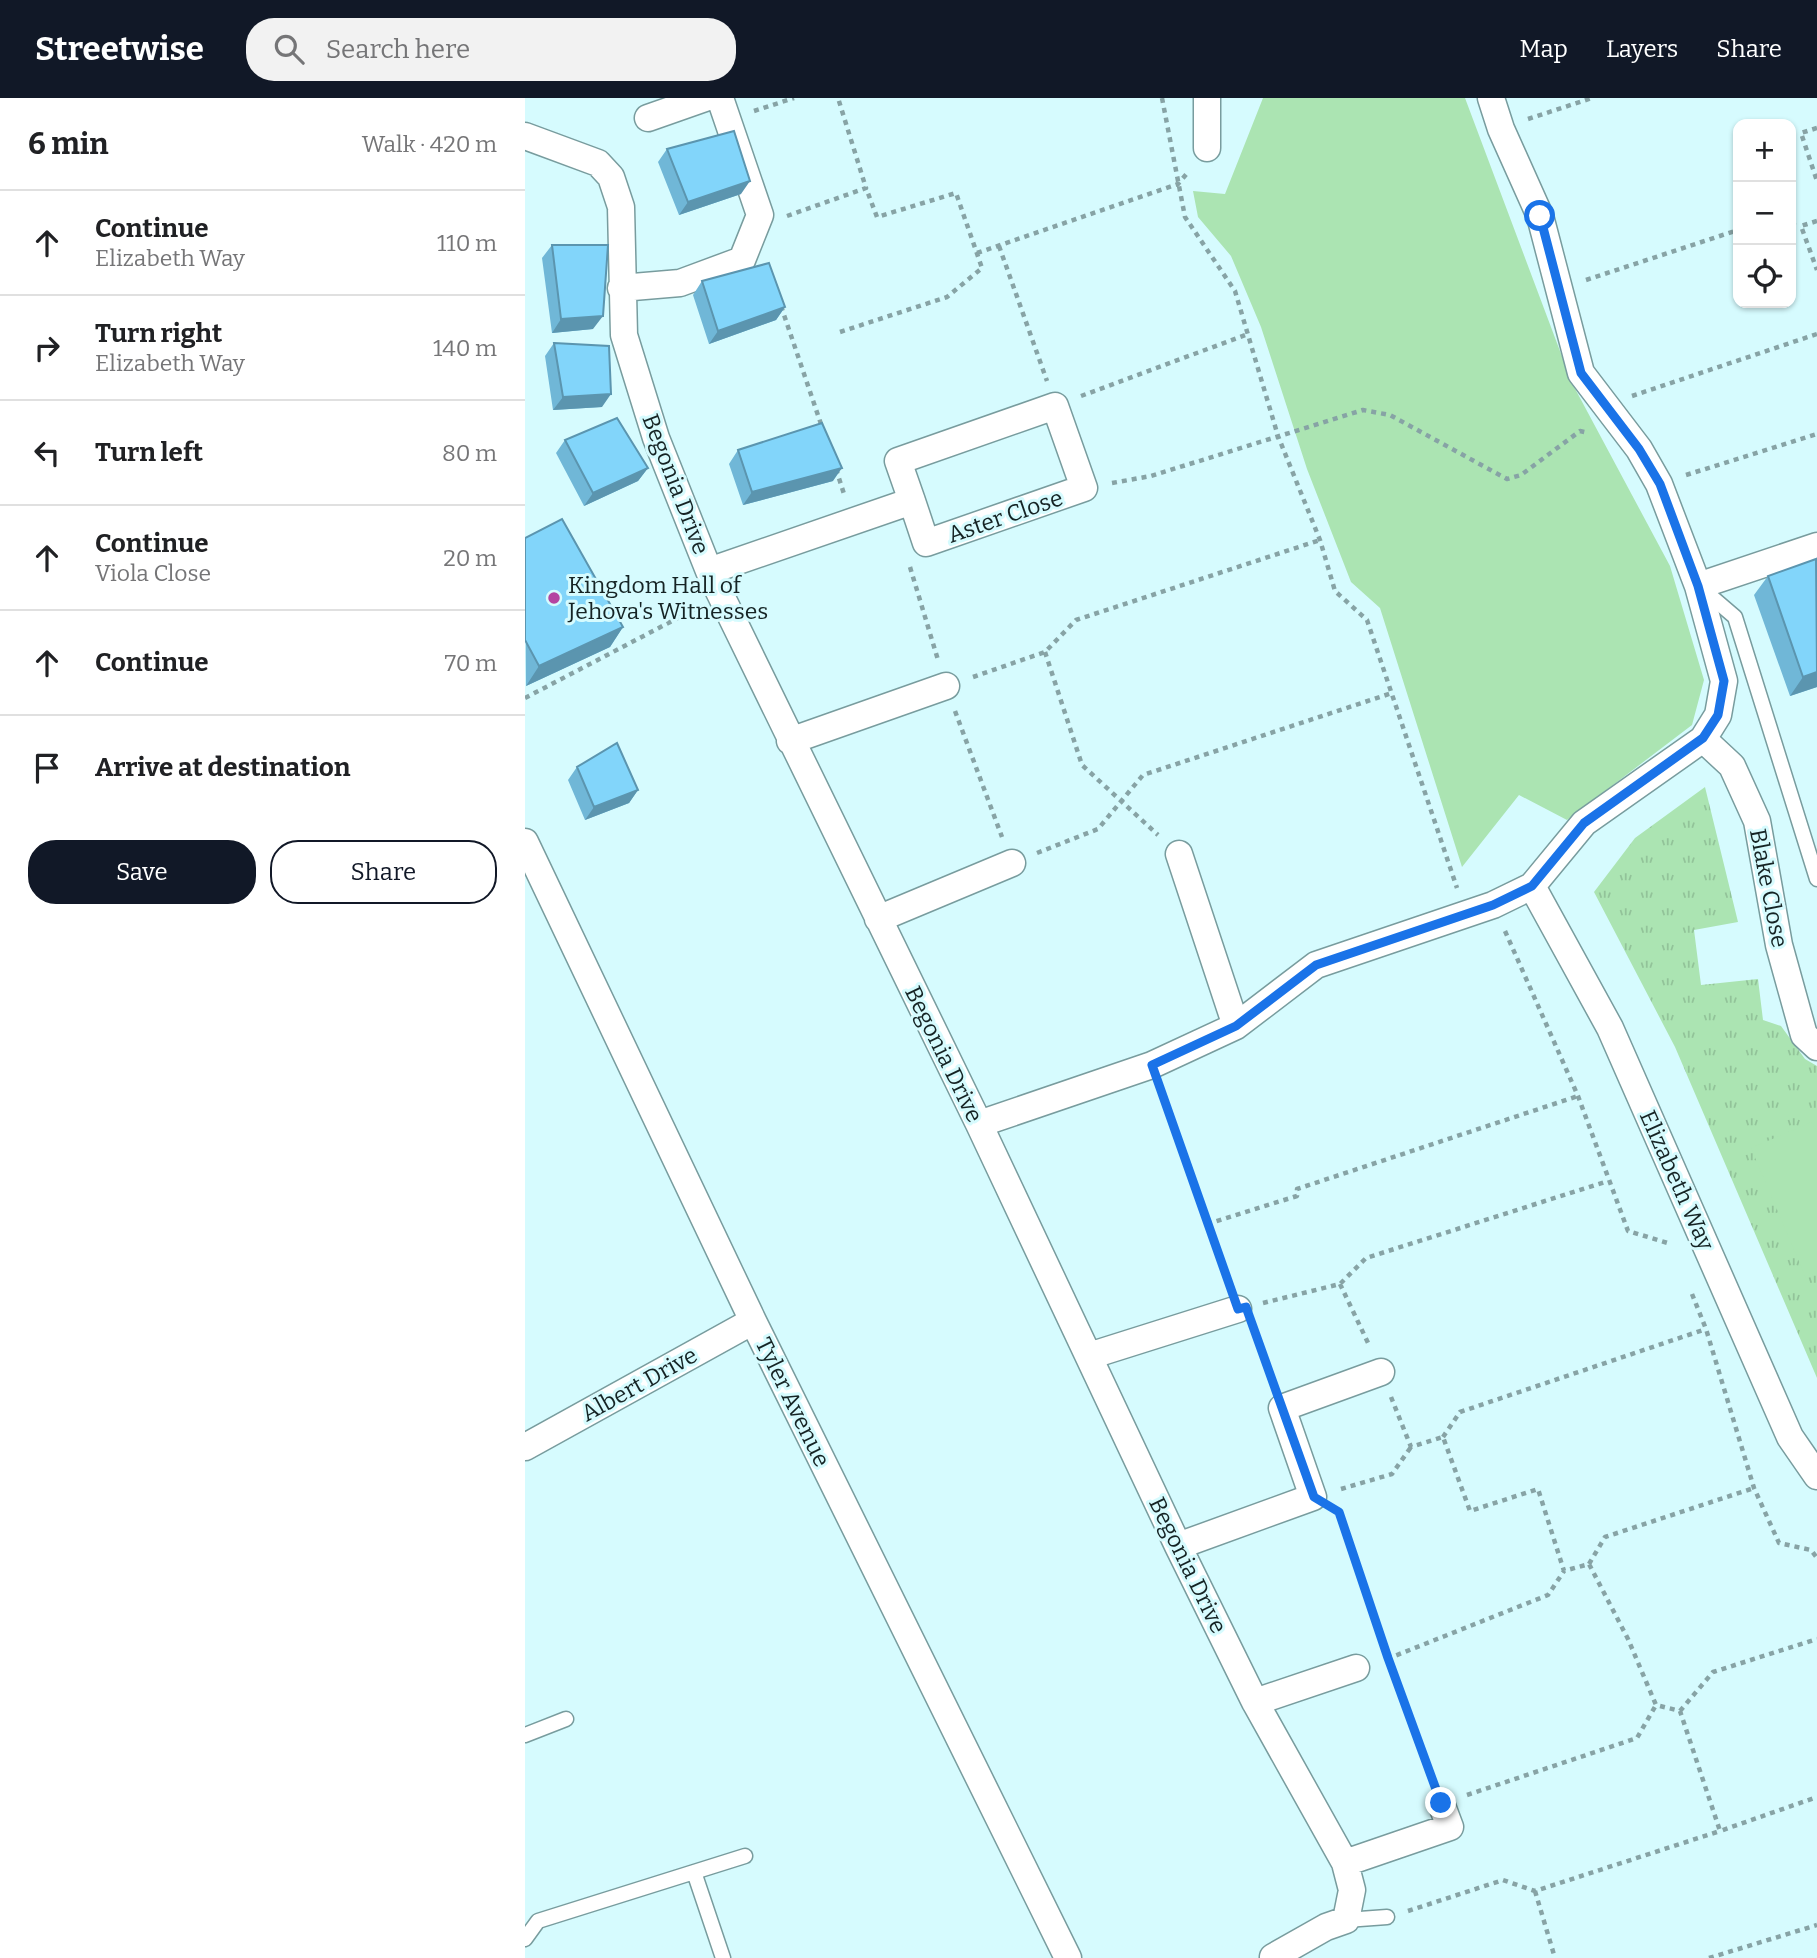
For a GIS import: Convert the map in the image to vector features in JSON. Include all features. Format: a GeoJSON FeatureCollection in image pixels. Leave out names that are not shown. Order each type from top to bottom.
{"type":"FeatureCollection","features":[{"type":"Feature","properties":{"kind":"street"},"geometry":{"type":"LineString","coordinates":[[648,118],[705,98]]}},
{"type":"Feature","properties":{"kind":"street"},"geometry":{"type":"LineString","coordinates":[[1207,98],[1207,148]]}},
{"type":"Feature","properties":{"kind":"street"},"geometry":{"type":"LineString","coordinates":[[979,1124],[1152,1065],[1236,1026],[1316,965],[1466,915],[1532,886],[1584,823],[1703,738],[1718,715],[1724,681],[1698,586],[1660,484],[1639,449],[1581,373],[1540,216],[1501,129],[1491,98]]}},
{"type":"Feature","properties":{"kind":"street"},"geometry":{"type":"LineString","coordinates":[[621,288],[680,283],[742,260],[760,215],[723,109]]}},
{"type":"Feature","properties":{"kind":"street","name":"Begonia Drive"},"geometry":{"type":"LineString","coordinates":[[525,136],[598,163],[611,177],[621,207],[624,335],[656,438],[709,571],[789,741],[979,1124],[1178,1546],[1255,1702],[1345,1863],[1352,1890],[1346,1920]]}},
{"type":"Feature","properties":{"kind":"street","name":"Aster Close"},"geometry":{"type":"LineString","coordinates":[[1055,406],[1084,488],[926,543],[898,461],[1055,406]]}},
{"type":"Feature","properties":{"kind":"street"},"geometry":{"type":"LineString","coordinates":[[709,571],[912,500]]}},
{"type":"Feature","properties":{"kind":"street"},"geometry":{"type":"LineString","coordinates":[[1698,586],[1817,546]]}},
{"type":"Feature","properties":{"kind":"street"},"geometry":{"type":"LineString","coordinates":[[789,741],[946,687]]}},
{"type":"Feature","properties":{"kind":"street","name":"Blake Close"},"geometry":{"type":"LineString","coordinates":[[1703,738],[1732,766],[1757,821],[1779,945],[1804,1035],[1817,1047]]}},
{"type":"Feature","properties":{"kind":"street","name":"Tyler Avenue"},"geometry":{"type":"LineString","coordinates":[[525,842],[753,1321],[1068,1958]]}},
{"type":"Feature","properties":{"kind":"street"},"geometry":{"type":"LineString","coordinates":[[1179,854],[1236,1026]]}},
{"type":"Feature","properties":{"kind":"street"},"geometry":{"type":"LineString","coordinates":[[878,919],[1012,863]]}},
{"type":"Feature","properties":{"kind":"street","name":"Elizabeth Way"},"geometry":{"type":"LineString","coordinates":[[1532,886],[1610,1028],[1790,1437],[1817,1476]]}},
{"type":"Feature","properties":{"kind":"street"},"geometry":{"type":"LineString","coordinates":[[1089,1356],[1242,1308]]}},
{"type":"Feature","properties":{"kind":"street","name":"Albert Drive"},"geometry":{"type":"LineString","coordinates":[[525,1447],[753,1321]]}},
{"type":"Feature","properties":{"kind":"street"},"geometry":{"type":"LineString","coordinates":[[1178,1546],[1314,1497],[1282,1408],[1381,1372]]}},
{"type":"Feature","properties":{"kind":"street"},"geometry":{"type":"LineString","coordinates":[[1255,1702],[1356,1668]]}},
{"type":"Feature","properties":{"kind":"street"},"geometry":{"type":"LineString","coordinates":[[1345,1863],[1450,1828],[1441,1803]]}},
{"type":"Feature","properties":{"kind":"street"},"geometry":{"type":"LineString","coordinates":[[1273,1957],[1326,1927],[1346,1920]]}},
{"type":"Feature","properties":{"kind":"lane"},"geometry":{"type":"LineString","coordinates":[[1698,586],[1735,617],[1817,879]]}},
{"type":"Feature","properties":{"kind":"lane"},"geometry":{"type":"LineString","coordinates":[[525,1735],[566,1719]]}},
{"type":"Feature","properties":{"kind":"lane"},"geometry":{"type":"LineString","coordinates":[[525,1939],[538,1921],[745,1856]]}},
{"type":"Feature","properties":{"kind":"lane"},"geometry":{"type":"LineString","coordinates":[[694,1872],[723,1958]]}},
{"type":"Feature","properties":{"kind":"lane"},"geometry":{"type":"LineString","coordinates":[[1346,1920],[1387,1917]]}},
{"type":"Feature","properties":{"kind":"path"},"geometry":{"type":"LineString","coordinates":[[723,109],[794,98]]}},
{"type":"Feature","properties":{"kind":"path"},"geometry":{"type":"LineString","coordinates":[[838,98],[877,217],[956,193],[982,268],[947,297],[840,332]]}},
{"type":"Feature","properties":{"kind":"path"},"geometry":{"type":"LineString","coordinates":[[1162,98],[1185,217],[1235,291],[1278,436],[1320,540],[1335,591],[1367,620],[1466,915]]}},
{"type":"Feature","properties":{"kind":"path"},"geometry":{"type":"LineString","coordinates":[[1501,129],[1592,98]]}},
{"type":"Feature","properties":{"kind":"path"},"geometry":{"type":"LineString","coordinates":[[1817,128],[1801,133],[1817,181]]}},
{"type":"Feature","properties":{"kind":"path"},"geometry":{"type":"LineString","coordinates":[[977,253],[1178,184]]}},
{"type":"Feature","properties":{"kind":"path"},"geometry":{"type":"LineString","coordinates":[[755,228],[866,188]]}},
{"type":"Feature","properties":{"kind":"path"},"geometry":{"type":"LineString","coordinates":[[1796,226],[1817,221]]}},
{"type":"Feature","properties":{"kind":"path"},"geometry":{"type":"LineString","coordinates":[[1801,226],[1817,270]]}},
{"type":"Feature","properties":{"kind":"path"},"geometry":{"type":"LineString","coordinates":[[1559,289],[1733,232]]}},
{"type":"Feature","properties":{"kind":"path"},"geometry":{"type":"LineString","coordinates":[[999,246],[1055,406],[1248,334]]}},
{"type":"Feature","properties":{"kind":"path"},"geometry":{"type":"LineString","coordinates":[[780,304],[823,432]]}},
{"type":"Feature","properties":{"kind":"path"},"geometry":{"type":"LineString","coordinates":[[1605,404],[1817,334]]}},
{"type":"Feature","properties":{"kind":"path"},"geometry":{"type":"LineString","coordinates":[[1084,488],[1151,476],[1363,410],[1390,415],[1507,479],[1521,475],[1580,431],[1600,435]]}},
{"type":"Feature","properties":{"kind":"path"},"geometry":{"type":"LineString","coordinates":[[1660,484],[1817,434]]}},
{"type":"Feature","properties":{"kind":"path"},"geometry":{"type":"LineString","coordinates":[[832,457],[853,521]]}},
{"type":"Feature","properties":{"kind":"path"},"geometry":{"type":"LineString","coordinates":[[946,687],[1045,652],[1076,620],[1320,540]]}},
{"type":"Feature","properties":{"kind":"path"},"geometry":{"type":"LineString","coordinates":[[926,543],[909,564],[946,687],[1012,863],[1098,829],[1143,775],[1392,693]]}},
{"type":"Feature","properties":{"kind":"path"},"geometry":{"type":"LineString","coordinates":[[525,698],[720,595]]}},
{"type":"Feature","properties":{"kind":"path"},"geometry":{"type":"LineString","coordinates":[[1045,652],[1082,765],[1179,854]]}},
{"type":"Feature","properties":{"kind":"path"},"geometry":{"type":"LineString","coordinates":[[1493,905],[1578,1096],[1629,1231],[1670,1242],[1675,1255]]}},
{"type":"Feature","properties":{"kind":"path"},"geometry":{"type":"LineString","coordinates":[[1152,1065],[1207,1224],[1282,1408]]}},
{"type":"Feature","properties":{"kind":"path"},"geometry":{"type":"LineString","coordinates":[[1207,1224],[1297,1196],[1297,1189],[1578,1096]]}},
{"type":"Feature","properties":{"kind":"path"},"geometry":{"type":"LineString","coordinates":[[1242,1308],[1340,1284],[1366,1258],[1608,1181]]}},
{"type":"Feature","properties":{"kind":"path"},"geometry":{"type":"LineString","coordinates":[[1340,1284],[1381,1372],[1411,1447]]}},
{"type":"Feature","properties":{"kind":"path"},"geometry":{"type":"LineString","coordinates":[[1691,1292],[1706,1329],[1754,1488],[1779,1543],[1811,1550],[1817,1558]]}},
{"type":"Feature","properties":{"kind":"path"},"geometry":{"type":"LineString","coordinates":[[1314,1497],[1392,1474],[1411,1447],[1443,1437],[1460,1412],[1706,1329]]}},
{"type":"Feature","properties":{"kind":"path"},"geometry":{"type":"LineString","coordinates":[[1443,1437],[1469,1511],[1538,1489],[1564,1571]]}},
{"type":"Feature","properties":{"kind":"path"},"geometry":{"type":"LineString","coordinates":[[1356,1668],[1548,1595],[1564,1571],[1590,1564],[1605,1537],[1754,1488]]}},
{"type":"Feature","properties":{"kind":"path"},"geometry":{"type":"LineString","coordinates":[[1314,1497],[1339,1512],[1441,1803],[1637,1738],[1656,1704]]}},
{"type":"Feature","properties":{"kind":"path"},"geometry":{"type":"LineString","coordinates":[[1590,1564],[1628,1639],[1656,1704]]}},
{"type":"Feature","properties":{"kind":"path"},"geometry":{"type":"LineString","coordinates":[[1680,1711],[1713,1672],[1817,1639]]}},
{"type":"Feature","properties":{"kind":"path"},"geometry":{"type":"LineString","coordinates":[[1656,1704],[1680,1711]]}},
{"type":"Feature","properties":{"kind":"path"},"geometry":{"type":"LineString","coordinates":[[1680,1711],[1720,1831]]}},
{"type":"Feature","properties":{"kind":"path"},"geometry":{"type":"LineString","coordinates":[[1387,1917],[1503,1880],[1535,1891],[1817,1797]]}},
{"type":"Feature","properties":{"kind":"path"},"geometry":{"type":"LineString","coordinates":[[1535,1891],[1555,1958]]}},
{"type":"Feature","properties":{"kind":"path"},"geometry":{"type":"LineString","coordinates":[[1709,1958],[1817,1925]]}},
{"type":"Feature","properties":{"kind":"green space"},"geometry":{"type":"Polygon","coordinates":[[[1263,98],[1465,98],[1572,383],[1670,566],[1704,680],[1692,725],[1567,820],[1519,795],[1462,867],[1380,608],[1351,582],[1307,469],[1261,327],[1231,256],[1198,217],[1193,191],[1225,194],[1263,98]]]}},
{"type":"Feature","properties":{"kind":"green space"},"geometry":{"type":"Polygon","coordinates":[[[1705,787],[1738,922],[1694,930],[1701,985],[1758,979],[1763,1020],[1781,1026],[1805,1059],[1817,1066],[1817,1378],[1675,1047],[1594,892],[1635,838],[1705,787]]]}},
{"type":"Feature","properties":{"kind":"green space"},"geometry":{"type":"Polygon","coordinates":[[[1812,1122],[1817,1133],[1817,1273],[1806,1278],[1751,1148],[1812,1122]]]}},
{"type":"Feature","properties":{"kind":"building"},"geometry":{"type":"Polygon","coordinates":[[[734,131],[750,181],[688,202],[667,149],[734,131]]]}},
{"type":"Feature","properties":{"kind":"building"},"geometry":{"type":"Polygon","coordinates":[[[552,245],[608,245],[603,316],[561,319],[552,245]]]}},
{"type":"Feature","properties":{"kind":"building"},"geometry":{"type":"Polygon","coordinates":[[[769,263],[785,307],[718,331],[702,281],[769,263]]]}},
{"type":"Feature","properties":{"kind":"building"},"geometry":{"type":"Polygon","coordinates":[[[554,343],[609,346],[611,394],[563,397],[554,343]]]}},
{"type":"Feature","properties":{"kind":"building"},"geometry":{"type":"Polygon","coordinates":[[[617,418],[648,468],[593,493],[565,440],[617,418]]]}},
{"type":"Feature","properties":{"kind":"building"},"geometry":{"type":"Polygon","coordinates":[[[822,423],[842,468],[752,492],[738,450],[822,423]]]}},
{"type":"Feature","properties":{"kind":"building","name":"Kingdom Hall of Jehova's Witnesses"},"geometry":{"type":"Polygon","coordinates":[[[562,519],[623,627],[539,666],[525,640],[525,538],[562,519]]]}},
{"type":"Feature","properties":{"kind":"building"},"geometry":{"type":"Polygon","coordinates":[[[1816,559],[1817,672],[1803,677],[1768,576],[1816,559]]]}},
{"type":"Feature","properties":{"kind":"building"},"geometry":{"type":"Polygon","coordinates":[[[617,743],[638,790],[594,807],[577,767],[617,743]]]}},
{"type":"Feature","properties":{"kind":"place","name":"Kingdom Hall of Jehova's Witnesses"},"geometry":{"type":"Point","coordinates":[554,598]}},
{"type":"Feature","properties":{"kind":"route"},"geometry":{"type":"LineString","coordinates":[[1441,1803],[1339,1512],[1314,1497],[1246,1307],[1238,1309],[1152,1065],[1236,1026],[1316,965],[1493,905],[1532,886],[1584,823],[1703,738],[1718,715],[1724,681],[1698,586],[1660,484],[1639,449],[1581,373],[1540,216]]}}]}
